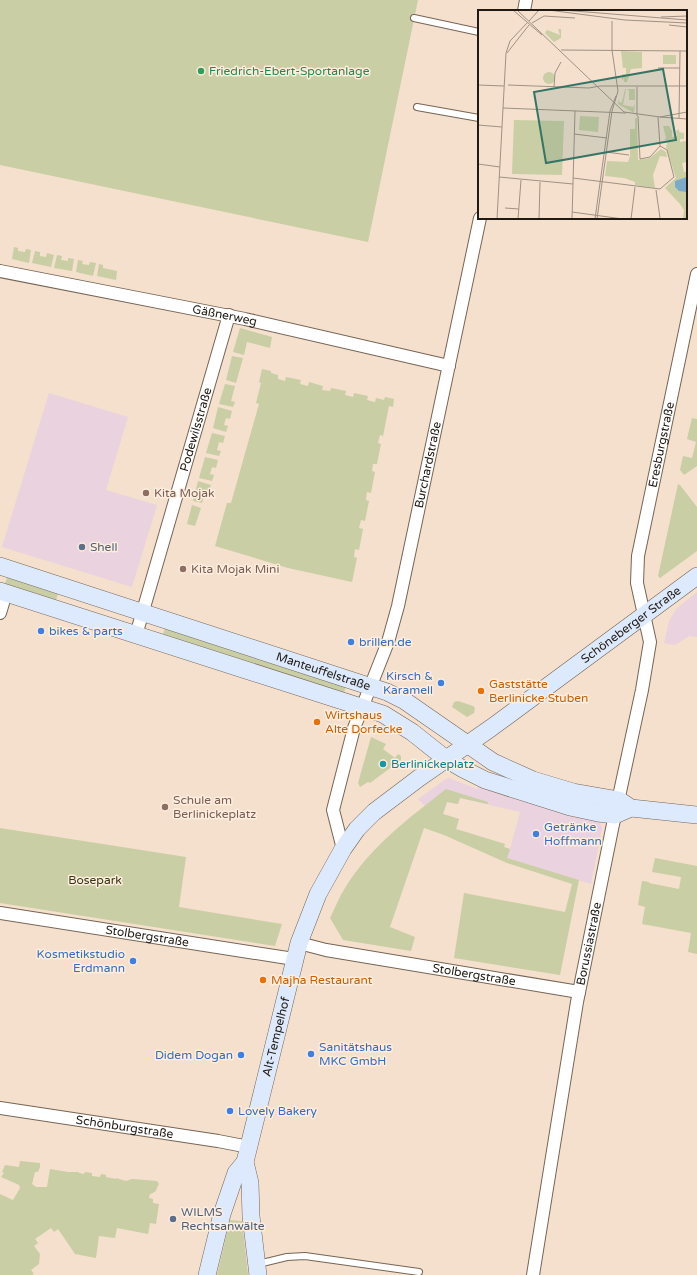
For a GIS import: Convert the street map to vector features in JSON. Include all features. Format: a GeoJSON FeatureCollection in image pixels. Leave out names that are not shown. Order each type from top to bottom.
{"type":"FeatureCollection","features":[{"type":"Feature","properties":{"kind":"main road","name":"Manteuffelstraße"},"geometry":{"type":"LineString","coordinates":[[0,566],[387,692],[405,701],[493,762],[533,780],[622,808],[697,815]]}},
{"type":"Feature","properties":{"kind":"main road","name":"Schöneberger Straße"},"geometry":{"type":"LineString","coordinates":[[446,759],[697,576]]}},
{"type":"Feature","properties":{"kind":"main road","name":"Manteuffelstraße"},"geometry":{"type":"LineString","coordinates":[[3,592],[383,714],[402,725],[446,759],[463,770],[485,780],[570,807],[598,813],[622,808]]}},
{"type":"Feature","properties":{"kind":"main road","name":"Alt-Tempelhof"},"geometry":{"type":"LineString","coordinates":[[207,1275],[222,1214],[236,1173],[247,1155],[296,951],[318,894],[343,848],[357,829],[374,812],[446,759]]}},
{"type":"Feature","properties":{"kind":"main road","name":"Alt-Tempelhof"},"geometry":{"type":"LineString","coordinates":[[247,1155],[251,1216],[257,1270]]}},
{"type":"Feature","properties":{"kind":"street"},"geometry":{"type":"LineString","coordinates":[[524,10],[526,0]]}},
{"type":"Feature","properties":{"kind":"street","name":"Burchardstraße"},"geometry":{"type":"LineString","coordinates":[[362,707],[388,642],[398,606],[480,219]]}},
{"type":"Feature","properties":{"kind":"street","name":"Gäßnerweg"},"geometry":{"type":"LineString","coordinates":[[0,271],[229,315],[449,366]]}},
{"type":"Feature","properties":{"kind":"street","name":"Eresburgstraße"},"geometry":{"type":"LineString","coordinates":[[644,616],[636,582],[638,556],[697,274]]}},
{"type":"Feature","properties":{"kind":"street","name":"Podewilsstraße"},"geometry":{"type":"LineString","coordinates":[[136,635],[229,315]]}},
{"type":"Feature","properties":{"kind":"street","name":"Manteuffelstraße"},"geometry":{"type":"LineString","coordinates":[[0,613],[3,592]]}},
{"type":"Feature","properties":{"kind":"street","name":"Borussiastraße"},"geometry":{"type":"LineString","coordinates":[[533,1275],[579,992],[622,808],[642,690],[650,642],[644,616]]}},
{"type":"Feature","properties":{"kind":"street"},"geometry":{"type":"LineString","coordinates":[[343,848],[333,810],[354,728],[362,707]]}},
{"type":"Feature","properties":{"kind":"street","name":"Stolbergstraße"},"geometry":{"type":"LineString","coordinates":[[0,913],[296,951],[326,950],[579,992]]}},
{"type":"Feature","properties":{"kind":"street","name":"Schönburgstraße"},"geometry":{"type":"LineString","coordinates":[[0,1108],[218,1141],[247,1155]]}},
{"type":"Feature","properties":{"kind":"lane"},"geometry":{"type":"LineString","coordinates":[[414,18],[478,32]]}},
{"type":"Feature","properties":{"kind":"lane"},"geometry":{"type":"LineString","coordinates":[[417,107],[478,118]]}},
{"type":"Feature","properties":{"kind":"lane"},"geometry":{"type":"LineString","coordinates":[[257,1270],[287,1257],[305,1256],[419,1272]]}},
{"type":"Feature","properties":{"kind":"shaded area"},"geometry":{"type":"Polygon","coordinates":[[[49,393],[128,417],[106,490],[157,505],[132,587],[2,547],[49,393]]]}},
{"type":"Feature","properties":{"kind":"shaded area"},"geometry":{"type":"Polygon","coordinates":[[[697,592],[697,637],[689,636],[675,645],[664,643],[669,621],[676,609],[697,592]]]}},
{"type":"Feature","properties":{"kind":"shaded area"},"geometry":{"type":"Polygon","coordinates":[[[449,778],[477,789],[480,785],[599,821],[602,828],[591,884],[507,858],[455,837],[418,799],[449,778]],[[460,798],[458,804],[447,802],[443,814],[459,819],[456,829],[505,844],[504,847],[510,849],[520,812],[460,798]]]}},
{"type":"Feature","properties":{"kind":"green space","name":"Friedrich-Ebert-Sportanlage"},"geometry":{"type":"Polygon","coordinates":[[[0,0],[418,0],[368,242],[0,165],[0,0]]]}},
{"type":"Feature","properties":{"kind":"green space"},"geometry":{"type":"Polygon","coordinates":[[[14,247],[18,248],[18,251],[25,252],[26,249],[31,250],[29,263],[12,259],[14,247]]]}},
{"type":"Feature","properties":{"kind":"green space"},"geometry":{"type":"Polygon","coordinates":[[[35,251],[40,252],[40,256],[46,257],[47,253],[54,255],[51,267],[32,263],[35,251]]]}},
{"type":"Feature","properties":{"kind":"green space"},"geometry":{"type":"Polygon","coordinates":[[[57,255],[62,256],[61,260],[68,261],[68,258],[74,259],[72,271],[54,268],[57,255]]]}},
{"type":"Feature","properties":{"kind":"green space"},"geometry":{"type":"Polygon","coordinates":[[[78,260],[83,261],[82,264],[89,265],[90,262],[96,263],[93,276],[76,272],[78,260]]]}},
{"type":"Feature","properties":{"kind":"green space"},"geometry":{"type":"Polygon","coordinates":[[[99,264],[103,265],[103,268],[117,271],[116,280],[97,276],[99,264]]]}},
{"type":"Feature","properties":{"kind":"green space"},"geometry":{"type":"Polygon","coordinates":[[[240,328],[272,337],[270,348],[247,342],[244,355],[233,352],[240,328]]]}},
{"type":"Feature","properties":{"kind":"green space"},"geometry":{"type":"Polygon","coordinates":[[[232,356],[243,358],[236,383],[226,380],[232,356]]]}},
{"type":"Feature","properties":{"kind":"green space"},"geometry":{"type":"Polygon","coordinates":[[[262,369],[271,371],[271,373],[278,375],[278,379],[285,381],[286,377],[301,380],[300,384],[308,386],[309,382],[323,386],[322,390],[330,391],[331,388],[346,391],[345,395],[353,397],[354,393],[368,396],[367,400],[375,402],[376,398],[384,400],[385,397],[394,399],[393,407],[389,406],[383,436],[380,435],[378,443],[381,444],[377,464],[373,464],[372,471],[375,472],[371,493],[367,492],[366,500],[369,501],[365,521],[361,520],[359,528],[363,529],[359,550],[355,549],[354,557],[357,558],[352,582],[288,568],[215,546],[227,503],[231,503],[259,404],[256,403],[261,383],[259,382],[262,369]]]}},
{"type":"Feature","properties":{"kind":"green space"},"geometry":{"type":"Polygon","coordinates":[[[225,384],[235,386],[231,401],[235,402],[233,407],[219,404],[225,384]]]}},
{"type":"Feature","properties":{"kind":"green space"},"geometry":{"type":"Polygon","coordinates":[[[218,407],[232,411],[230,419],[226,418],[224,425],[228,426],[226,432],[213,428],[218,407]]]}},
{"type":"Feature","properties":{"kind":"green space"},"geometry":{"type":"Polygon","coordinates":[[[692,418],[697,419],[697,466],[684,475],[680,470],[683,456],[692,458],[696,442],[687,439],[692,418]]]}},
{"type":"Feature","properties":{"kind":"green space"},"geometry":{"type":"Polygon","coordinates":[[[212,433],[225,436],[223,443],[219,442],[217,450],[221,451],[219,456],[206,453],[212,433]]]}},
{"type":"Feature","properties":{"kind":"green space"},"geometry":{"type":"Polygon","coordinates":[[[205,457],[218,460],[216,468],[212,467],[210,474],[214,475],[212,481],[199,478],[205,457]]]}},
{"type":"Feature","properties":{"kind":"green space"},"geometry":{"type":"Polygon","coordinates":[[[198,481],[211,485],[209,492],[205,492],[202,503],[193,501],[198,481]]]}},
{"type":"Feature","properties":{"kind":"green space"},"geometry":{"type":"Polygon","coordinates":[[[678,484],[697,507],[697,551],[660,578],[658,576],[678,484]]]}},
{"type":"Feature","properties":{"kind":"green space"},"geometry":{"type":"Polygon","coordinates":[[[192,505],[201,508],[195,526],[187,524],[192,505]]]}},
{"type":"Feature","properties":{"kind":"green space"},"geometry":{"type":"Polygon","coordinates":[[[7,577],[58,594],[56,600],[5,584],[7,577]]]}},
{"type":"Feature","properties":{"kind":"green space"},"geometry":{"type":"Polygon","coordinates":[[[165,628],[346,686],[344,693],[163,634],[165,628]]]}},
{"type":"Feature","properties":{"kind":"green space"},"geometry":{"type":"Polygon","coordinates":[[[458,701],[473,706],[475,708],[474,713],[467,717],[452,707],[454,702],[458,701]]]}},
{"type":"Feature","properties":{"kind":"green space"},"geometry":{"type":"Polygon","coordinates":[[[371,737],[386,744],[383,749],[395,758],[398,754],[401,756],[401,760],[370,783],[368,782],[360,787],[358,783],[371,737]]]}},
{"type":"Feature","properties":{"kind":"green space"},"geometry":{"type":"Polygon","coordinates":[[[446,789],[488,802],[488,804],[460,798],[458,804],[447,802],[443,814],[459,819],[456,829],[505,844],[504,847],[510,849],[507,858],[579,880],[560,975],[454,958],[464,893],[565,912],[572,884],[507,863],[444,835],[424,828],[390,927],[415,937],[411,951],[343,940],[330,918],[343,891],[355,873],[378,846],[391,834],[446,789]]]}},
{"type":"Feature","properties":{"kind":"green space","name":"Bosepark"},"geometry":{"type":"Polygon","coordinates":[[[0,828],[186,857],[179,907],[282,924],[275,946],[0,903],[0,828]]]}},
{"type":"Feature","properties":{"kind":"green space"},"geometry":{"type":"Polygon","coordinates":[[[655,858],[697,866],[697,954],[688,952],[691,933],[642,924],[645,907],[638,905],[642,881],[679,889],[681,877],[652,872],[655,858]]]}},
{"type":"Feature","properties":{"kind":"green space"},"geometry":{"type":"Polygon","coordinates":[[[20,1161],[40,1163],[38,1172],[35,1172],[32,1184],[36,1187],[47,1187],[50,1169],[79,1172],[84,1174],[85,1172],[92,1173],[92,1176],[100,1177],[101,1174],[106,1175],[106,1177],[126,1181],[132,1179],[157,1181],[159,1184],[155,1192],[150,1194],[149,1198],[153,1199],[153,1203],[159,1204],[156,1224],[150,1223],[148,1234],[117,1228],[115,1238],[99,1236],[96,1258],[75,1254],[58,1229],[54,1232],[51,1228],[35,1239],[38,1243],[34,1246],[40,1254],[39,1264],[31,1270],[34,1274],[0,1275],[0,1194],[13,1200],[20,1188],[19,1185],[1,1177],[4,1173],[2,1172],[5,1165],[19,1167],[20,1161]]]}},
{"type":"Feature","properties":{"kind":"green space"},"geometry":{"type":"Polygon","coordinates":[[[230,1220],[242,1221],[248,1275],[217,1275],[230,1220]]]}},
{"type":"Feature","properties":{"kind":"place","name":"Friedrich-Ebert-Sportanlage"},"geometry":{"type":"Point","coordinates":[201,71]}},
{"type":"Feature","properties":{"kind":"place","name":"Kita Mojak"},"geometry":{"type":"Point","coordinates":[146,493]}},
{"type":"Feature","properties":{"kind":"place","name":"Shell"},"geometry":{"type":"Point","coordinates":[82,547]}},
{"type":"Feature","properties":{"kind":"place","name":"Kita Mojak Mini"},"geometry":{"type":"Point","coordinates":[183,569]}},
{"type":"Feature","properties":{"kind":"place","name":"bikes & parts"},"geometry":{"type":"Point","coordinates":[41,631]}},
{"type":"Feature","properties":{"kind":"place","name":"brillen.de"},"geometry":{"type":"Point","coordinates":[351,642]}},
{"type":"Feature","properties":{"kind":"place","name":"Kirsch & Karamell"},"geometry":{"type":"Point","coordinates":[441,683]}},
{"type":"Feature","properties":{"kind":"place","name":"Gaststätte Berlinicke Stuben"},"geometry":{"type":"Point","coordinates":[481,691]}},
{"type":"Feature","properties":{"kind":"place","name":"Wirtshaus Alte Dorfecke"},"geometry":{"type":"Point","coordinates":[317,722]}},
{"type":"Feature","properties":{"kind":"place","name":"Berlinickeplatz"},"geometry":{"type":"Point","coordinates":[383,764]}},
{"type":"Feature","properties":{"kind":"place","name":"Schule am Berlinickeplatz"},"geometry":{"type":"Point","coordinates":[165,807]}},
{"type":"Feature","properties":{"kind":"place","name":"Getränke Hoffmann"},"geometry":{"type":"Point","coordinates":[536,834]}},
{"type":"Feature","properties":{"kind":"place","name":"Kosmetikstudio Erdmann"},"geometry":{"type":"Point","coordinates":[133,961]}},
{"type":"Feature","properties":{"kind":"place","name":"Majha Restaurant"},"geometry":{"type":"Point","coordinates":[263,980]}},
{"type":"Feature","properties":{"kind":"place","name":"Sanitätshaus MKC GmbH"},"geometry":{"type":"Point","coordinates":[311,1054]}},
{"type":"Feature","properties":{"kind":"place","name":"Didem Dogan"},"geometry":{"type":"Point","coordinates":[241,1055]}},
{"type":"Feature","properties":{"kind":"place","name":"Lovely Bakery"},"geometry":{"type":"Point","coordinates":[230,1111]}},
{"type":"Feature","properties":{"kind":"place","name":"WILMS Rechtsanwälte"},"geometry":{"type":"Point","coordinates":[173,1219]}}]}
